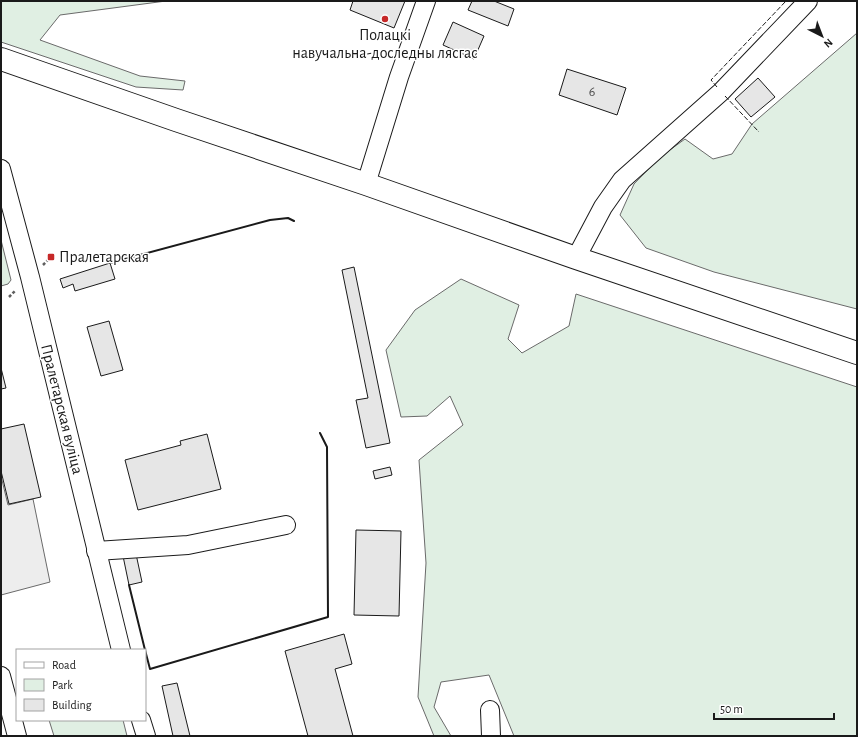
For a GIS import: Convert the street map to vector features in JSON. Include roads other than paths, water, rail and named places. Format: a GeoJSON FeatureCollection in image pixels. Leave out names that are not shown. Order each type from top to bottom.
{"type":"FeatureCollection","features":[{"type":"Feature","properties":{"kind":"main road"},"geometry":{"type":"LineString","coordinates":[[1,58],[576,258],[857,353]]}},
{"type":"Feature","properties":{"kind":"street"},"geometry":{"type":"LineString","coordinates":[[366,184],[399,77],[426,1]]}},
{"type":"Feature","properties":{"kind":"street"},"geometry":{"type":"LineString","coordinates":[[576,258],[602,207],[622,180],[721,92],[808,1]]}},
{"type":"Feature","properties":{"kind":"street","name":"Пралетарская вуліца"},"geometry":{"type":"LineString","coordinates":[[1,169],[32,285],[121,649]]}},
{"type":"Feature","properties":{"kind":"street"},"geometry":{"type":"LineString","coordinates":[[96,551],[188,545],[286,525]]}},
{"type":"Feature","properties":{"kind":"street"},"geometry":{"type":"LineString","coordinates":[[1,676],[17,736]]}},
{"type":"Feature","properties":{"kind":"street"},"geometry":{"type":"LineString","coordinates":[[490,710],[491,736]]}},
{"type":"Feature","properties":{"kind":"street"},"geometry":{"type":"LineString","coordinates":[[141,721],[146,736]]}},
{"type":"Feature","properties":{"kind":"place","name":"Полацкі навучальна-доследны лясгас"},"geometry":{"type":"Point","coordinates":[385,19]}},
{"type":"Feature","properties":{"kind":"place","name":"Пралетарская"},"geometry":{"type":"Point","coordinates":[51,257]}}]}
